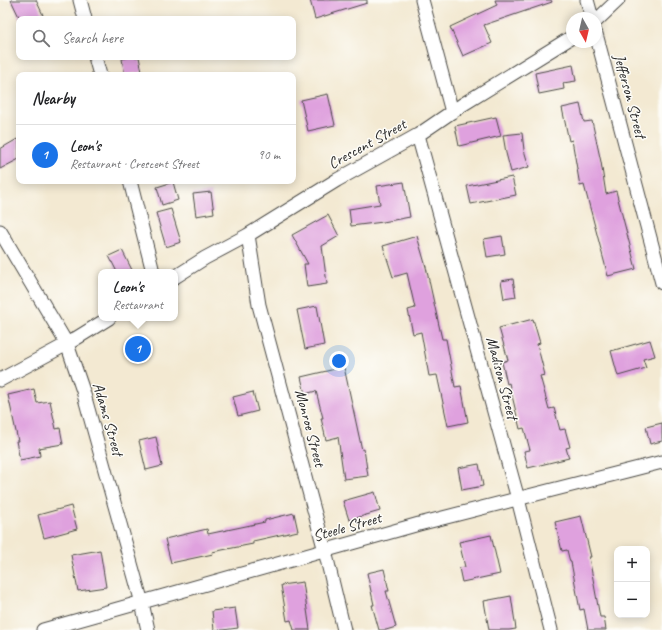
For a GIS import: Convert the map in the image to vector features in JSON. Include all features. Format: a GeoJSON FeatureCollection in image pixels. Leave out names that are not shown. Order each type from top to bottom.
{"type":"FeatureCollection","features":[{"type":"Feature","properties":{"kind":"street"},"geometry":{"type":"LineString","coordinates":[[80,0],[84,16]]}},
{"type":"Feature","properties":{"kind":"street"},"geometry":{"type":"LineString","coordinates":[[422,0],[452,112]]}},
{"type":"Feature","properties":{"kind":"street"},"geometry":{"type":"LineString","coordinates":[[587,0],[590,12]]}},
{"type":"Feature","properties":{"kind":"street"},"geometry":{"type":"LineString","coordinates":[[602,15],[618,0]]}},
{"type":"Feature","properties":{"kind":"street","name":"Crescent Street"},"geometry":{"type":"LineString","coordinates":[[178,275],[205,258],[248,235],[337,180],[418,135],[566,41]]}},
{"type":"Feature","properties":{"kind":"street","name":"Jefferson Street"},"geometry":{"type":"LineString","coordinates":[[600,48],[658,250],[662,283]]}},
{"type":"Feature","properties":{"kind":"street"},"geometry":{"type":"LineString","coordinates":[[97,60],[99,72]]}},
{"type":"Feature","properties":{"kind":"street","name":"Madison Street"},"geometry":{"type":"LineString","coordinates":[[418,135],[518,499],[551,630]]}},
{"type":"Feature","properties":{"kind":"street"},"geometry":{"type":"LineString","coordinates":[[131,184],[152,269]]}},
{"type":"Feature","properties":{"kind":"street","name":"Adams Street"},"geometry":{"type":"LineString","coordinates":[[0,231],[67,344],[83,391],[142,603],[148,630]]}},
{"type":"Feature","properties":{"kind":"street","name":"Monroe Street"},"geometry":{"type":"LineString","coordinates":[[248,235],[259,305],[325,551],[344,630]]}},
{"type":"Feature","properties":{"kind":"street"},"geometry":{"type":"LineString","coordinates":[[0,380],[67,344],[104,321]]}},
{"type":"Feature","properties":{"kind":"street","name":"Steele Street"},"geometry":{"type":"LineString","coordinates":[[43,630],[419,524],[662,462]]}},
{"type":"Feature","properties":{"kind":"building"},"geometry":{"type":"Polygon","coordinates":[[[11,0],[36,0],[43,15],[41,16],[19,16],[11,0]]]}},
{"type":"Feature","properties":{"kind":"building"},"geometry":{"type":"Polygon","coordinates":[[[310,0],[367,0],[367,3],[315,19],[310,0]]]}},
{"type":"Feature","properties":{"kind":"building"},"geometry":{"type":"Polygon","coordinates":[[[495,0],[551,0],[552,2],[484,25],[492,43],[463,56],[450,27],[497,5],[495,0]]]}},
{"type":"Feature","properties":{"kind":"building"},"geometry":{"type":"Polygon","coordinates":[[[122,60],[140,60],[142,72],[124,72],[122,60]]]}},
{"type":"Feature","properties":{"kind":"building"},"geometry":{"type":"Polygon","coordinates":[[[573,65],[576,81],[563,83],[564,89],[539,94],[535,73],[573,65]]]}},
{"type":"Feature","properties":{"kind":"building"},"geometry":{"type":"Polygon","coordinates":[[[328,94],[335,125],[308,131],[301,100],[328,94]]]}},
{"type":"Feature","properties":{"kind":"building"},"geometry":{"type":"Polygon","coordinates":[[[580,104],[584,122],[592,121],[606,194],[616,191],[636,269],[608,276],[584,185],[580,186],[572,140],[569,141],[562,108],[580,104]]]}},
{"type":"Feature","properties":{"kind":"building"},"geometry":{"type":"Polygon","coordinates":[[[496,117],[501,136],[459,146],[455,126],[496,117]]]}},
{"type":"Feature","properties":{"kind":"building"},"geometry":{"type":"Polygon","coordinates":[[[522,133],[524,150],[529,167],[511,172],[503,135],[522,133]]]}},
{"type":"Feature","properties":{"kind":"building"},"geometry":{"type":"Polygon","coordinates":[[[16,140],[16,161],[0,169],[0,149],[16,140]]]}},
{"type":"Feature","properties":{"kind":"building"},"geometry":{"type":"Polygon","coordinates":[[[512,177],[516,195],[471,204],[467,186],[512,177]]]}},
{"type":"Feature","properties":{"kind":"building"},"geometry":{"type":"Polygon","coordinates":[[[404,182],[410,217],[351,226],[349,209],[380,204],[377,186],[404,182]]]}},
{"type":"Feature","properties":{"kind":"building"},"geometry":{"type":"Polygon","coordinates":[[[167,184],[174,184],[178,200],[162,205],[157,187],[167,184]]]}},
{"type":"Feature","properties":{"kind":"building"},"geometry":{"type":"Polygon","coordinates":[[[211,192],[214,213],[196,216],[193,194],[211,192]]]}},
{"type":"Feature","properties":{"kind":"building"},"geometry":{"type":"Polygon","coordinates":[[[171,209],[181,242],[166,247],[156,213],[171,209]]]}},
{"type":"Feature","properties":{"kind":"building"},"geometry":{"type":"Polygon","coordinates":[[[328,215],[339,236],[322,246],[327,284],[307,287],[304,264],[308,264],[292,235],[328,215]]]}},
{"type":"Feature","properties":{"kind":"building"},"geometry":{"type":"Polygon","coordinates":[[[417,236],[426,267],[442,339],[446,339],[455,387],[461,386],[468,422],[448,426],[437,375],[429,376],[421,332],[413,334],[408,310],[415,308],[407,273],[393,277],[383,246],[417,236]]]}},
{"type":"Feature","properties":{"kind":"building"},"geometry":{"type":"Polygon","coordinates":[[[502,236],[505,254],[487,257],[484,239],[502,236]]]}},
{"type":"Feature","properties":{"kind":"building"},"geometry":{"type":"Polygon","coordinates":[[[122,250],[132,269],[116,269],[109,256],[122,250]]]}},
{"type":"Feature","properties":{"kind":"building"},"geometry":{"type":"Polygon","coordinates":[[[513,279],[516,297],[504,299],[501,281],[513,279]]]}},
{"type":"Feature","properties":{"kind":"building"},"geometry":{"type":"Polygon","coordinates":[[[317,306],[324,345],[305,349],[297,310],[317,306]]]}},
{"type":"Feature","properties":{"kind":"building"},"geometry":{"type":"Polygon","coordinates":[[[533,319],[540,343],[537,344],[545,375],[540,376],[549,409],[554,408],[560,430],[565,429],[570,447],[566,448],[569,458],[528,468],[524,451],[530,450],[524,428],[520,429],[509,383],[507,384],[502,362],[508,360],[499,328],[533,319]]]}},
{"type":"Feature","properties":{"kind":"building"},"geometry":{"type":"Polygon","coordinates":[[[650,340],[655,356],[643,359],[646,368],[618,376],[611,351],[650,340]]]}},
{"type":"Feature","properties":{"kind":"building"},"geometry":{"type":"Polygon","coordinates":[[[344,367],[362,450],[364,449],[368,476],[344,479],[338,437],[326,440],[321,418],[323,418],[316,391],[305,394],[301,377],[344,367]]]}},
{"type":"Feature","properties":{"kind":"building"},"geometry":{"type":"Polygon","coordinates":[[[34,389],[37,403],[50,401],[56,429],[60,428],[63,444],[39,448],[40,456],[20,460],[16,441],[18,441],[8,395],[34,389]]]}},
{"type":"Feature","properties":{"kind":"building"},"geometry":{"type":"Polygon","coordinates":[[[253,392],[258,411],[238,416],[233,397],[253,392]]]}},
{"type":"Feature","properties":{"kind":"building"},"geometry":{"type":"Polygon","coordinates":[[[662,423],[662,441],[650,444],[646,427],[662,423]]]}},
{"type":"Feature","properties":{"kind":"building"},"geometry":{"type":"Polygon","coordinates":[[[156,437],[162,466],[146,470],[139,441],[156,437]]]}},
{"type":"Feature","properties":{"kind":"building"},"geometry":{"type":"Polygon","coordinates":[[[479,464],[483,486],[462,490],[458,468],[479,464]]]}},
{"type":"Feature","properties":{"kind":"building"},"geometry":{"type":"Polygon","coordinates":[[[375,492],[380,511],[349,520],[343,501],[375,492]]]}},
{"type":"Feature","properties":{"kind":"building"},"geometry":{"type":"Polygon","coordinates":[[[71,506],[77,529],[44,538],[38,515],[71,506]]]}},
{"type":"Feature","properties":{"kind":"building"},"geometry":{"type":"Polygon","coordinates":[[[294,513],[298,531],[253,541],[253,544],[212,552],[213,554],[171,563],[165,539],[207,529],[208,534],[265,522],[265,520],[294,513]]]}},
{"type":"Feature","properties":{"kind":"building"},"geometry":{"type":"Polygon","coordinates":[[[581,516],[591,557],[589,557],[600,617],[604,617],[606,630],[588,630],[584,609],[580,610],[571,562],[567,550],[562,551],[555,522],[581,516]]]}},
{"type":"Feature","properties":{"kind":"building"},"geometry":{"type":"Polygon","coordinates":[[[491,535],[500,574],[462,582],[459,568],[465,567],[459,542],[491,535]]]}},
{"type":"Feature","properties":{"kind":"building"},"geometry":{"type":"Polygon","coordinates":[[[100,550],[106,587],[78,591],[71,555],[100,550]]]}},
{"type":"Feature","properties":{"kind":"building"},"geometry":{"type":"Polygon","coordinates":[[[384,569],[389,591],[386,591],[396,627],[386,630],[379,630],[372,605],[374,605],[367,573],[384,569]]]}},
{"type":"Feature","properties":{"kind":"building"},"geometry":{"type":"Polygon","coordinates":[[[303,582],[310,630],[294,630],[291,620],[287,621],[281,585],[303,582]]]}},
{"type":"Feature","properties":{"kind":"building"},"geometry":{"type":"Polygon","coordinates":[[[511,596],[516,629],[489,630],[484,601],[511,596]]]}},
{"type":"Feature","properties":{"kind":"building"},"geometry":{"type":"Polygon","coordinates":[[[235,608],[238,628],[214,630],[212,611],[235,608]]]}},
{"type":"Feature","properties":{"kind":"place","name":"Leon's"},"geometry":{"type":"Point","coordinates":[138,349]}}]}
